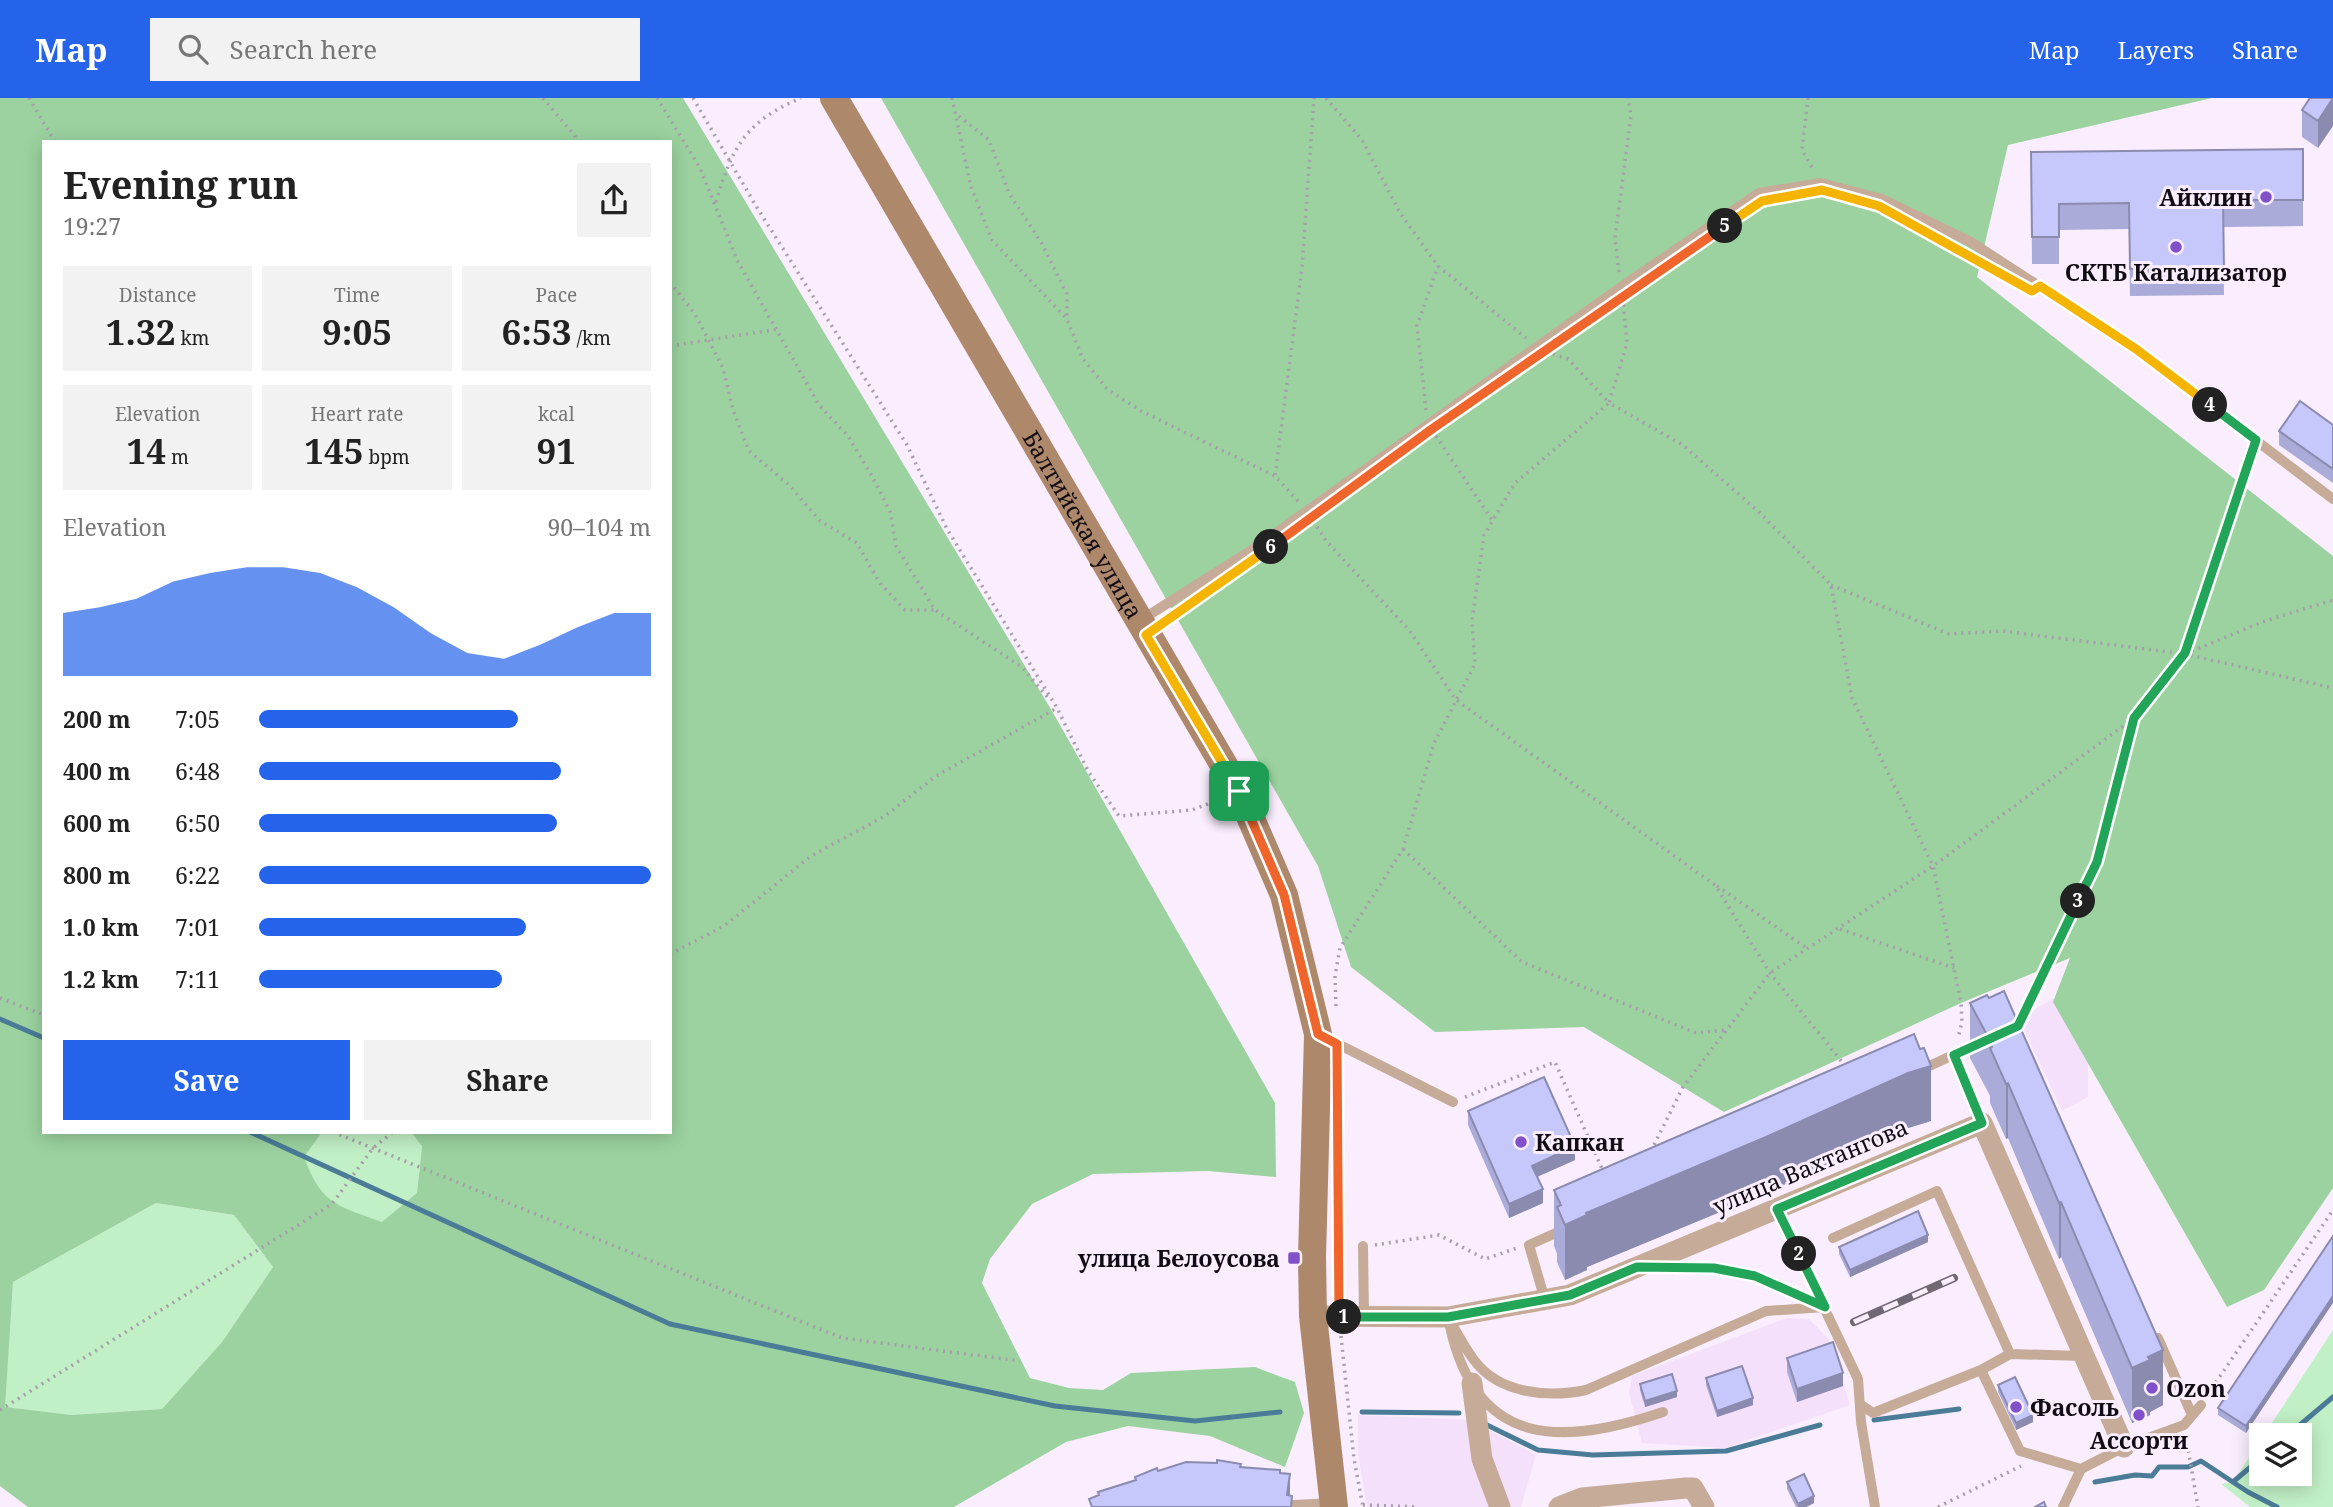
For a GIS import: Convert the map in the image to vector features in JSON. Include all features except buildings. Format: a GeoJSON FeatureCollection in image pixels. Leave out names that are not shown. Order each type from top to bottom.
{"type":"FeatureCollection","features":[{"type":"Feature","properties":{"kind":"main road","name":"Балтийская улица"},"geometry":{"type":"LineString","coordinates":[[834,98],[1239,791],[1284,895],[1328,1039],[1312,1257],[1326,1317],[1334,1505]]}},
{"type":"Feature","properties":{"kind":"street","name":"улица Вахтангова"},"geometry":{"type":"LineString","coordinates":[[1326,1317],[1448,1317],[1570,1295],[1982,1123]]}},
{"type":"Feature","properties":{"kind":"street"},"geometry":{"type":"LineString","coordinates":[[1982,1123],[2124,1447]]}},
{"type":"Feature","properties":{"kind":"street"},"geometry":{"type":"LineString","coordinates":[[1472,1383],[1482,1459],[1500,1507]]}},
{"type":"Feature","properties":{"kind":"street"},"geometry":{"type":"LineString","coordinates":[[1559,1507],[1582,1498],[1686,1488],[1693,1488],[1699,1494],[1704,1507]]}},
{"type":"Feature","properties":{"kind":"lane"},"geometry":{"type":"LineString","coordinates":[[1139,622],[1255,548],[1621,286],[1759,193],[1821,183],[1882,199],[1971,242],[2136,349],[2333,499]]}},
{"type":"Feature","properties":{"kind":"lane"},"geometry":{"type":"LineString","coordinates":[[1907,1076],[2018,1026]]}},
{"type":"Feature","properties":{"kind":"lane"},"geometry":{"type":"LineString","coordinates":[[1328,1039],[1453,1102]]}},
{"type":"Feature","properties":{"kind":"lane"},"geometry":{"type":"LineString","coordinates":[[1954,1055],[1982,1123]]}},
{"type":"Feature","properties":{"kind":"lane"},"geometry":{"type":"LineString","coordinates":[[1833,1238],[1937,1191],[2010,1354]]}},
{"type":"Feature","properties":{"kind":"lane"},"geometry":{"type":"LineString","coordinates":[[1777,1209],[1858,1379],[1875,1507]]}},
{"type":"Feature","properties":{"kind":"lane"},"geometry":{"type":"LineString","coordinates":[[1545,1300],[1529,1245],[1580,1222]]}},
{"type":"Feature","properties":{"kind":"lane"},"geometry":{"type":"LineString","coordinates":[[1363,1246],[1364,1317]]}},
{"type":"Feature","properties":{"kind":"lane"},"geometry":{"type":"LineString","coordinates":[[1448,1317],[1475,1362],[1494,1378],[1538,1394],[1564,1394],[1586,1390],[1766,1311],[1825,1307]]}},
{"type":"Feature","properties":{"kind":"lane"},"geometry":{"type":"LineString","coordinates":[[1448,1317],[1454,1345],[1472,1383],[1493,1412],[1511,1424],[1534,1431],[1560,1432],[1636,1421],[1663,1412]]}},
{"type":"Feature","properties":{"kind":"lane"},"geometry":{"type":"LineString","coordinates":[[2153,1328],[2192,1415]]}},
{"type":"Feature","properties":{"kind":"lane"},"geometry":{"type":"LineString","coordinates":[[1830,1348],[1843,1343]]}},
{"type":"Feature","properties":{"kind":"lane"},"geometry":{"type":"LineString","coordinates":[[1860,1404],[1873,1413],[1981,1370],[2010,1354],[2084,1356]]}},
{"type":"Feature","properties":{"kind":"lane"},"geometry":{"type":"LineString","coordinates":[[1981,1370],[2021,1451],[2081,1469]]}},
{"type":"Feature","properties":{"kind":"lane"},"geometry":{"type":"LineString","coordinates":[[2063,1507],[2081,1469],[2124,1447],[2184,1425],[2201,1405]]}},
{"type":"Feature","properties":{"kind":"lane"},"geometry":{"type":"LineString","coordinates":[[1258,1507],[1334,1505]]}},
{"type":"Feature","properties":{"kind":"path"},"geometry":{"type":"LineString","coordinates":[[29,98],[54,140]]}},
{"type":"Feature","properties":{"kind":"path"},"geometry":{"type":"LineString","coordinates":[[543,98],[578,140]]}},
{"type":"Feature","properties":{"kind":"path"},"geometry":{"type":"LineString","coordinates":[[657,98],[700,168],[737,260],[779,329],[819,405],[848,436],[872,476],[890,511],[896,546],[935,610],[1022,667],[1057,708]]}},
{"type":"Feature","properties":{"kind":"path"},"geometry":{"type":"LineString","coordinates":[[693,98],[756,206],[907,445],[947,529],[1057,708],[1088,771],[1119,816],[1192,810],[1239,791]]}},
{"type":"Feature","properties":{"kind":"path"},"geometry":{"type":"LineString","coordinates":[[715,203],[734,149],[757,123],[801,98]]}},
{"type":"Feature","properties":{"kind":"path"},"geometry":{"type":"LineString","coordinates":[[952,98],[971,187],[992,240],[1067,319]]}},
{"type":"Feature","properties":{"kind":"path"},"geometry":{"type":"LineString","coordinates":[[1275,476],[1302,267],[1314,98]]}},
{"type":"Feature","properties":{"kind":"path"},"geometry":{"type":"LineString","coordinates":[[1326,98],[1362,140],[1401,214],[1438,266],[1537,348],[1568,359],[1609,403],[1683,445],[1761,514],[1831,585],[1949,634],[2003,631],[2185,653],[2333,688]]}},
{"type":"Feature","properties":{"kind":"path"},"geometry":{"type":"LineString","coordinates":[[1621,286],[1615,239],[1631,116],[1628,98]]}},
{"type":"Feature","properties":{"kind":"path"},"geometry":{"type":"LineString","coordinates":[[1808,98],[1802,149],[1821,183]]}},
{"type":"Feature","properties":{"kind":"path"},"geometry":{"type":"LineString","coordinates":[[957,115],[989,140],[1009,193],[1042,244],[1066,294],[1067,319],[1083,359],[1108,390],[1140,411],[1275,476],[1307,510],[1327,542],[1409,630],[1456,700],[1808,949]]}},
{"type":"Feature","properties":{"kind":"path"},"geometry":{"type":"LineString","coordinates":[[1438,266],[1417,326],[1422,393],[1429,425],[1492,521]]}},
{"type":"Feature","properties":{"kind":"path"},"geometry":{"type":"LineString","coordinates":[[672,285],[695,314],[723,368],[733,410],[749,451],[789,485],[820,522],[857,543],[879,582],[905,610],[935,610]]}},
{"type":"Feature","properties":{"kind":"path"},"geometry":{"type":"LineString","coordinates":[[1328,1039],[1340,948],[1403,849],[1434,743],[1475,664],[1472,621],[1484,535],[1515,483],[1609,403],[1627,343],[1622,297],[1611,305]]}},
{"type":"Feature","properties":{"kind":"path"},"geometry":{"type":"LineString","coordinates":[[672,346],[779,329]]}},
{"type":"Feature","properties":{"kind":"path"},"geometry":{"type":"LineString","coordinates":[[1648,1156],[1683,1087],[1770,973],[1933,866],[2134,718],[2185,653],[2256,440]]}},
{"type":"Feature","properties":{"kind":"path"},"geometry":{"type":"LineString","coordinates":[[1831,585],[1852,698],[1933,866],[1962,1022],[1954,1055]]}},
{"type":"Feature","properties":{"kind":"path"},"geometry":{"type":"LineString","coordinates":[[2185,653],[2262,622],[2333,600]]}},
{"type":"Feature","properties":{"kind":"path"},"geometry":{"type":"LineString","coordinates":[[672,953],[724,926],[811,856],[885,816],[936,776],[1057,708]]}},
{"type":"Feature","properties":{"kind":"path"},"geometry":{"type":"LineString","coordinates":[[2018,1026],[2097,862],[2134,718]]}},
{"type":"Feature","properties":{"kind":"path"},"geometry":{"type":"LineString","coordinates":[[1403,849],[1522,962],[1696,1033],[1726,1030]]}},
{"type":"Feature","properties":{"kind":"path"},"geometry":{"type":"LineString","coordinates":[[1715,885],[1770,973],[1853,1077]]}},
{"type":"Feature","properties":{"kind":"path"},"geometry":{"type":"LineString","coordinates":[[1840,929],[1954,968]]}},
{"type":"Feature","properties":{"kind":"path"},"geometry":{"type":"LineString","coordinates":[[0,998],[42,1014]]}},
{"type":"Feature","properties":{"kind":"path"},"geometry":{"type":"LineString","coordinates":[[1453,1102],[1555,1062],[1608,1181]]}},
{"type":"Feature","properties":{"kind":"path"},"geometry":{"type":"LineString","coordinates":[[338,1134],[842,1338],[1020,1361]]}},
{"type":"Feature","properties":{"kind":"path"},"geometry":{"type":"LineString","coordinates":[[0,1410],[332,1204],[373,1148],[390,1134]]}},
{"type":"Feature","properties":{"kind":"path"},"geometry":{"type":"LineString","coordinates":[[2201,1405],[2333,1210]]}},
{"type":"Feature","properties":{"kind":"path"},"geometry":{"type":"LineString","coordinates":[[1363,1246],[1439,1235],[1485,1259],[1529,1245]]}},
{"type":"Feature","properties":{"kind":"path"},"geometry":{"type":"LineString","coordinates":[[1338,1236],[1326,1317],[1363,1506],[1419,1507]]}},
{"type":"Feature","properties":{"kind":"path"},"geometry":{"type":"LineString","coordinates":[[1684,1268],[1714,1268],[1755,1276],[1825,1307]]}},
{"type":"Feature","properties":{"kind":"path"},"geometry":{"type":"LineString","coordinates":[[1938,1507],[2019,1469],[2033,1455]]}},
{"type":"Feature","properties":{"kind":"path"},"geometry":{"type":"LineString","coordinates":[[2189,1458],[2199,1507]]}},
{"type":"Feature","properties":{"kind":"shaded area"},"geometry":{"type":"Polygon","coordinates":[[[2065,992],[2088,1043],[2088,1097],[2062,1111],[2019,1018],[2065,992]]]}},
{"type":"Feature","properties":{"kind":"shaded area"},"geometry":{"type":"Polygon","coordinates":[[[1787,1318],[1809,1319],[1828,1338],[1850,1405],[1725,1448],[1642,1443],[1629,1393],[1632,1376],[1787,1318]]]}},
{"type":"Feature","properties":{"kind":"shaded area"},"geometry":{"type":"Polygon","coordinates":[[[1358,1415],[1471,1420],[1536,1455],[1521,1507],[1367,1507],[1358,1453],[1358,1415]]]}},
{"type":"Feature","properties":{"kind":"green space"},"geometry":{"type":"Polygon","coordinates":[[[0,98],[683,98],[1052,711],[1275,1103],[1276,1177],[1208,1171],[1093,1174],[1032,1204],[990,1259],[982,1283],[1030,1378],[1069,1388],[1103,1390],[1131,1373],[1255,1367],[1295,1382],[1304,1413],[1285,1467],[1210,1436],[1128,1426],[1066,1442],[954,1507],[28,1507],[0,1486],[0,98]],[[156,1203],[13,1282],[5,1407],[71,1415],[162,1409],[222,1342],[273,1267],[234,1215],[156,1203]]]}},
{"type":"Feature","properties":{"kind":"green space"},"geometry":{"type":"Polygon","coordinates":[[[881,98],[2212,98],[2008,145],[1977,277],[2333,556],[2333,1188],[2264,1290],[2227,1307],[2053,1002],[2070,958],[1961,1003],[1724,1112],[1584,1027],[1435,1032],[1351,967],[1318,866],[881,98]]]}},
{"type":"Feature","properties":{"kind":"green space"},"geometry":{"type":"Polygon","coordinates":[[[320,1134],[413,1134],[422,1145],[417,1193],[382,1223],[333,1202],[317,1185],[303,1157],[320,1134]]]}},
{"type":"Feature","properties":{"kind":"green space"},"geometry":{"type":"Polygon","coordinates":[[[156,1203],[234,1215],[273,1267],[222,1342],[162,1409],[71,1415],[4,1408],[13,1282],[156,1203]]]}},
{"type":"Feature","properties":{"kind":"green space"},"geometry":{"type":"Polygon","coordinates":[[[2333,1330],[2333,1507],[2250,1507],[2221,1484],[2233,1482],[2249,1457],[2249,1486],[2312,1486],[2312,1423],[2272,1423],[2333,1330]]]}},
{"type":"Feature","properties":{"kind":"waterway"},"geometry":{"type":"LineString","coordinates":[[0,1019],[42,1037]]}},
{"type":"Feature","properties":{"kind":"waterway"},"geometry":{"type":"LineString","coordinates":[[254,1134],[670,1324],[1055,1406],[1195,1421],[1280,1412]]}},
{"type":"Feature","properties":{"kind":"waterway"},"geometry":{"type":"LineString","coordinates":[[2302,1423],[2333,1397]]}},
{"type":"Feature","properties":{"kind":"waterway"},"geometry":{"type":"LineString","coordinates":[[1874,1420],[1959,1409]]}},
{"type":"Feature","properties":{"kind":"waterway"},"geometry":{"type":"LineString","coordinates":[[1362,1412],[1459,1413]]}},
{"type":"Feature","properties":{"kind":"waterway"},"geometry":{"type":"LineString","coordinates":[[1487,1425],[1538,1450],[1593,1455],[1726,1451],[1820,1425]]}},
{"type":"Feature","properties":{"kind":"waterway"},"geometry":{"type":"LineString","coordinates":[[2095,1482],[2135,1475],[2152,1476],[2159,1467],[2188,1467],[2201,1461],[2248,1492],[2277,1507]]}},
{"type":"Feature","properties":{"kind":"waterway"},"geometry":{"type":"LineString","coordinates":[[2233,1482],[2249,1468]]}},
{"type":"Feature","properties":{"kind":"railway"},"geometry":{"type":"LineString","coordinates":[[1854,1322],[1954,1278]]}},
{"type":"Feature","properties":{"kind":"place","name":"Айклин"},"geometry":{"type":"Point","coordinates":[2266,197]}},
{"type":"Feature","properties":{"kind":"place","name":"СКТБ Катализатор"},"geometry":{"type":"Point","coordinates":[2176,247]}},
{"type":"Feature","properties":{"kind":"place","name":"Капкан"},"geometry":{"type":"Point","coordinates":[1521,1142]}},
{"type":"Feature","properties":{"kind":"place","name":"улица Белоусова"},"geometry":{"type":"Point","coordinates":[1294,1258]}},
{"type":"Feature","properties":{"kind":"place","name":"Ozon"},"geometry":{"type":"Point","coordinates":[2152,1388]}},
{"type":"Feature","properties":{"kind":"place","name":"Фасоль"},"geometry":{"type":"Point","coordinates":[2016,1407]}},
{"type":"Feature","properties":{"kind":"place","name":"Ассорти"},"geometry":{"type":"Point","coordinates":[2139,1415]}},
{"type":"Feature","properties":{"kind":"route"},"geometry":{"type":"LineString","coordinates":[[1822,190],[1879,206],[2032,291],[2040,286],[2136,349],[2256,440],[2185,653],[2134,718],[2097,862],[2018,1026],[1954,1055],[1982,1123],[1777,1209],[1825,1307],[1755,1276],[1714,1268],[1637,1267],[1570,1295],[1448,1317],[1339,1317],[1337,1044],[1318,1034],[1284,895],[1239,791],[1146,635],[1432,429],[1762,201],[1822,190]]}}]}
